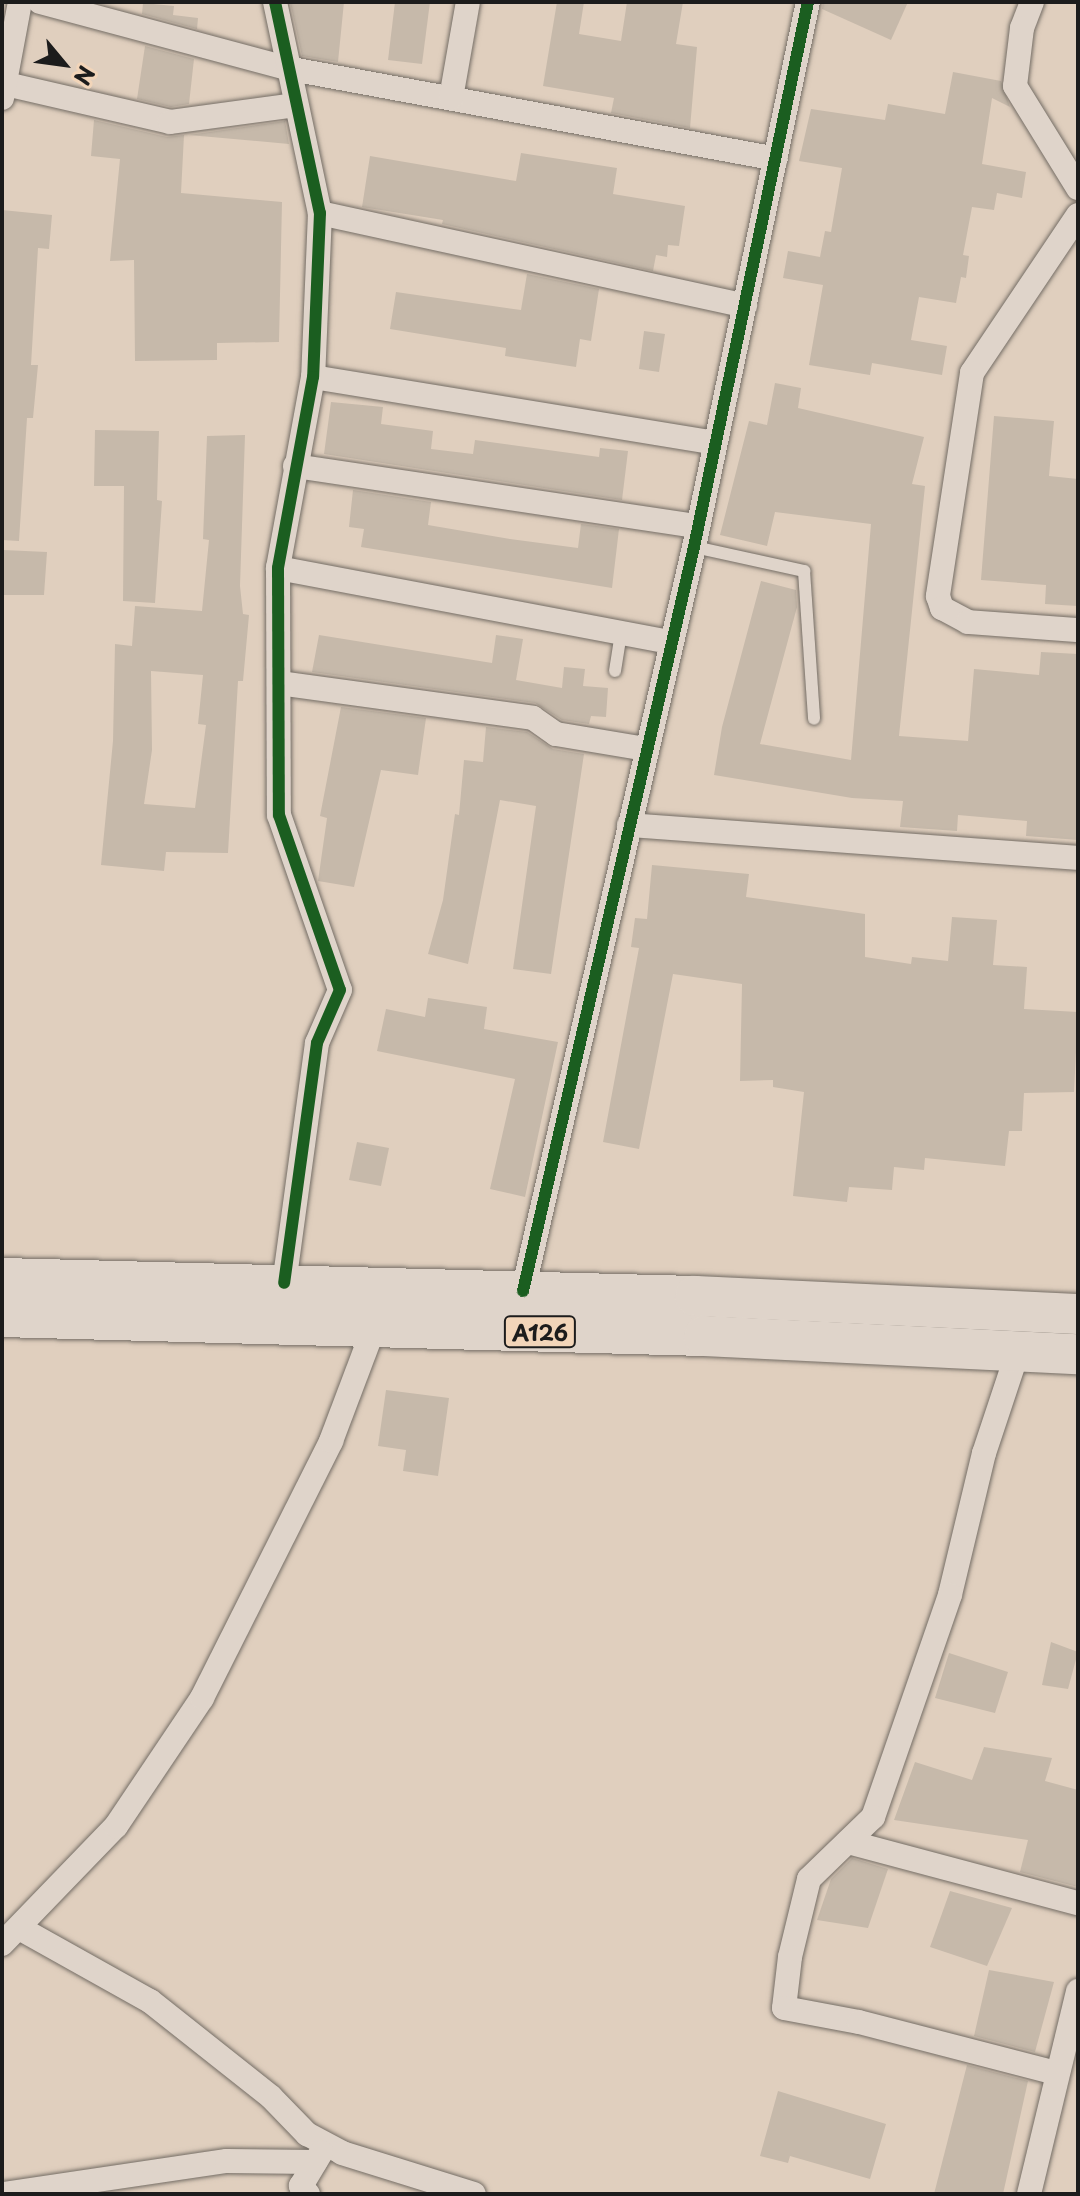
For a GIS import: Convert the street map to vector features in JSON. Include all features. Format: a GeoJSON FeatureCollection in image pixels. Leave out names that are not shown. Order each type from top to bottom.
{"type":"FeatureCollection","features":[{"type":"Feature","properties":{"kind":"highway","name":"A126"},"geometry":{"type":"LineString","coordinates":[[2,1278],[284,1283],[1078,1314]]}},
{"type":"Feature","properties":{"kind":"highway","name":"A126"},"geometry":{"type":"LineString","coordinates":[[2,1317],[374,1327],[1078,1354]]}},
{"type":"Feature","properties":{"kind":"street"},"geometry":{"type":"LineString","coordinates":[[20,2],[4,91],[170,122],[295,105]]}},
{"type":"Feature","properties":{"kind":"street"},"geometry":{"type":"LineString","coordinates":[[40,2],[286,68],[776,159]]}},
{"type":"Feature","properties":{"kind":"street"},"geometry":{"type":"LineString","coordinates":[[275,2],[286,68],[320,213],[313,377],[278,568],[279,815],[340,990],[317,1043],[284,1283]]}},
{"type":"Feature","properties":{"kind":"street"},"geometry":{"type":"LineString","coordinates":[[451,98],[468,2]]}},
{"type":"Feature","properties":{"kind":"street"},"geometry":{"type":"LineString","coordinates":[[523,1291],[696,537],[808,2]]}},
{"type":"Feature","properties":{"kind":"street"},"geometry":{"type":"LineString","coordinates":[[1032,2],[1022,28],[1015,86],[1078,188]]}},
{"type":"Feature","properties":{"kind":"street"},"geometry":{"type":"LineString","coordinates":[[320,213],[745,306]]}},
{"type":"Feature","properties":{"kind":"street"},"geometry":{"type":"LineString","coordinates":[[1078,215],[972,373],[938,596],[942,608],[968,622],[1078,630]]}},
{"type":"Feature","properties":{"kind":"street"},"geometry":{"type":"LineString","coordinates":[[313,377],[715,443]]}},
{"type":"Feature","properties":{"kind":"street"},"geometry":{"type":"LineString","coordinates":[[295,466],[696,537]]}},
{"type":"Feature","properties":{"kind":"street"},"geometry":{"type":"LineString","coordinates":[[278,568],[671,642]]}},
{"type":"Feature","properties":{"kind":"street"},"geometry":{"type":"LineString","coordinates":[[279,683],[533,718],[556,734],[646,749]]}},
{"type":"Feature","properties":{"kind":"street"},"geometry":{"type":"LineString","coordinates":[[629,825],[1078,858]]}},
{"type":"Feature","properties":{"kind":"street"},"geometry":{"type":"LineString","coordinates":[[320,2153],[150,2001],[12,1936],[116,1826],[202,1698],[331,1441],[374,1327]]}},
{"type":"Feature","properties":{"kind":"street"},"geometry":{"type":"LineString","coordinates":[[1018,1351],[984,1453],[950,1595],[873,1817],[809,1879],[790,1957],[784,2008],[859,2022],[1056,2073]]}},
{"type":"Feature","properties":{"kind":"street"},"geometry":{"type":"LineString","coordinates":[[848,1842],[1078,1903]]}},
{"type":"Feature","properties":{"kind":"street"},"geometry":{"type":"LineString","coordinates":[[1029,2194],[1078,1991]]}},
{"type":"Feature","properties":{"kind":"street"},"geometry":{"type":"LineString","coordinates":[[308,2194],[301,2186],[320,2153]]}},
{"type":"Feature","properties":{"kind":"street"},"geometry":{"type":"LineString","coordinates":[[3,2194],[227,2161],[320,2153],[474,2194]]}},
{"type":"Feature","properties":{"kind":"lane"},"geometry":{"type":"LineString","coordinates":[[696,537],[804,571],[814,719]]}},
{"type":"Feature","properties":{"kind":"lane"},"geometry":{"type":"LineString","coordinates":[[615,671],[621,632]]}},
{"type":"Feature","properties":{"kind":"building"},"geometry":{"type":"Polygon","coordinates":[[[290,2],[344,2],[338,62],[302,56],[290,2]]]}},
{"type":"Feature","properties":{"kind":"building"},"geometry":{"type":"Polygon","coordinates":[[[395,2],[430,2],[422,64],[388,60],[395,2]]]}},
{"type":"Feature","properties":{"kind":"building"},"geometry":{"type":"Polygon","coordinates":[[[557,2],[584,2],[579,34],[621,41],[627,2],[683,2],[676,44],[697,47],[690,128],[611,113],[614,98],[543,86],[557,2]]]}},
{"type":"Feature","properties":{"kind":"building"},"geometry":{"type":"Polygon","coordinates":[[[823,2],[908,2],[891,40],[822,9],[823,2]]]}},
{"type":"Feature","properties":{"kind":"building"},"geometry":{"type":"Polygon","coordinates":[[[143,3],[174,6],[173,15],[198,18],[197,29],[142,14],[143,3]]]}},
{"type":"Feature","properties":{"kind":"building"},"geometry":{"type":"Polygon","coordinates":[[[145,46],[194,59],[189,104],[171,107],[137,99],[145,46]]]}},
{"type":"Feature","properties":{"kind":"building"},"geometry":{"type":"Polygon","coordinates":[[[953,72],[1001,81],[1010,107],[992,98],[982,164],[1026,172],[1022,198],[997,193],[994,210],[972,207],[963,255],[969,256],[966,278],[961,277],[956,303],[919,297],[911,340],[947,346],[942,375],[872,363],[870,375],[809,365],[823,285],[783,278],[788,251],[820,257],[825,231],[831,232],[842,168],[799,161],[811,109],[885,120],[888,104],[945,114],[953,72]]]}},
{"type":"Feature","properties":{"kind":"building"},"geometry":{"type":"Polygon","coordinates":[[[94,120],[167,137],[184,135],[181,193],[282,202],[279,342],[217,343],[217,360],[135,361],[134,260],[110,261],[120,159],[91,156],[94,120]]]}},
{"type":"Feature","properties":{"kind":"building"},"geometry":{"type":"Polygon","coordinates":[[[285,121],[289,144],[189,135],[285,121]]]}},
{"type":"Feature","properties":{"kind":"building"},"geometry":{"type":"Polygon","coordinates":[[[521,153],[617,168],[613,194],[685,206],[679,246],[668,245],[667,257],[656,255],[653,271],[442,224],[443,220],[362,207],[370,156],[516,181],[521,153]]]}},
{"type":"Feature","properties":{"kind":"building"},"geometry":{"type":"Polygon","coordinates":[[[2,210],[52,215],[49,249],[38,248],[31,365],[38,365],[33,418],[27,418],[19,541],[2,540],[2,210]]]}},
{"type":"Feature","properties":{"kind":"building"},"geometry":{"type":"Polygon","coordinates":[[[527,274],[599,289],[591,341],[580,339],[576,367],[505,356],[506,348],[390,329],[396,292],[521,310],[527,274]]]}},
{"type":"Feature","properties":{"kind":"building"},"geometry":{"type":"Polygon","coordinates":[[[644,331],[665,334],[659,372],[639,369],[644,331]]]}},
{"type":"Feature","properties":{"kind":"building"},"geometry":{"type":"Polygon","coordinates":[[[775,383],[801,388],[798,408],[924,437],[912,484],[925,486],[899,736],[968,741],[974,669],[1039,675],[1041,652],[1078,654],[1078,840],[1026,836],[1027,821],[958,815],[957,831],[900,827],[903,801],[852,798],[714,775],[722,727],[761,581],[796,590],[797,607],[760,744],[851,760],[871,524],[775,512],[767,546],[720,535],[749,421],[767,425],[775,383]]]}},
{"type":"Feature","properties":{"kind":"building"},"geometry":{"type":"Polygon","coordinates":[[[331,402],[383,407],[381,424],[433,431],[431,449],[473,454],[475,440],[599,457],[600,448],[628,451],[622,500],[324,454],[331,402]]]}},
{"type":"Feature","properties":{"kind":"building"},"geometry":{"type":"Polygon","coordinates":[[[994,416],[1054,421],[1049,476],[1078,479],[1078,606],[1045,604],[1046,585],[981,580],[994,416]]]}},
{"type":"Feature","properties":{"kind":"building"},"geometry":{"type":"Polygon","coordinates":[[[95,430],[159,431],[157,500],[162,501],[155,603],[123,601],[124,486],[94,486],[95,430]]]}},
{"type":"Feature","properties":{"kind":"building"},"geometry":{"type":"Polygon","coordinates":[[[245,435],[240,586],[243,614],[249,615],[243,681],[238,681],[228,853],[166,852],[164,871],[101,865],[113,741],[115,644],[132,646],[135,606],[202,611],[209,540],[203,539],[207,436],[245,435]],[[151,671],[152,750],[144,804],[195,808],[206,725],[198,724],[203,675],[151,671]]]}},
{"type":"Feature","properties":{"kind":"building"},"geometry":{"type":"Polygon","coordinates":[[[353,490],[431,502],[428,525],[510,539],[578,548],[581,524],[619,529],[612,588],[361,547],[364,529],[349,527],[353,490]]]}},
{"type":"Feature","properties":{"kind":"building"},"geometry":{"type":"Polygon","coordinates":[[[3,550],[47,552],[44,595],[3,595],[3,550]]]}},
{"type":"Feature","properties":{"kind":"building"},"geometry":{"type":"Polygon","coordinates":[[[319,635],[492,663],[496,635],[523,639],[516,680],[562,688],[564,667],[585,669],[583,686],[608,688],[606,717],[591,716],[589,724],[562,720],[535,703],[312,672],[319,635]]]}},
{"type":"Feature","properties":{"kind":"building"},"geometry":{"type":"Polygon","coordinates":[[[341,707],[426,718],[418,775],[381,770],[354,887],[318,881],[327,818],[320,816],[341,707]]]}},
{"type":"Feature","properties":{"kind":"building"},"geometry":{"type":"Polygon","coordinates":[[[486,727],[527,732],[553,749],[584,754],[551,974],[513,969],[536,806],[500,800],[468,964],[428,954],[443,900],[455,814],[459,815],[464,760],[483,762],[486,727]]]}},
{"type":"Feature","properties":{"kind":"building"},"geometry":{"type":"Polygon","coordinates":[[[652,865],[749,874],[746,897],[865,914],[865,957],[911,964],[912,957],[948,961],[952,917],[997,920],[993,965],[1027,967],[1024,1009],[1078,1012],[1074,1092],[1024,1093],[1022,1131],[1009,1131],[1005,1166],[925,1158],[924,1170],[894,1167],[892,1190],[849,1187],[847,1202],[793,1196],[804,1092],[773,1087],[773,1080],[740,1081],[742,984],[673,974],[639,1149],[603,1142],[639,948],[631,947],[635,918],[647,919],[652,865]]]}},
{"type":"Feature","properties":{"kind":"building"},"geometry":{"type":"Polygon","coordinates":[[[428,998],[487,1007],[484,1029],[558,1042],[525,1197],[490,1189],[515,1079],[377,1051],[386,1009],[425,1017],[428,998]]]}},
{"type":"Feature","properties":{"kind":"building"},"geometry":{"type":"Polygon","coordinates":[[[357,1142],[389,1148],[381,1186],[349,1180],[357,1142]]]}},
{"type":"Feature","properties":{"kind":"building"},"geometry":{"type":"Polygon","coordinates":[[[386,1390],[449,1398],[438,1476],[403,1471],[406,1450],[378,1446],[386,1390]]]}},
{"type":"Feature","properties":{"kind":"building"},"geometry":{"type":"Polygon","coordinates":[[[1051,1642],[1078,1652],[1068,1689],[1042,1685],[1051,1642]]]}},
{"type":"Feature","properties":{"kind":"building"},"geometry":{"type":"Polygon","coordinates":[[[949,1653],[1008,1672],[995,1713],[935,1698],[949,1653]]]}},
{"type":"Feature","properties":{"kind":"building"},"geometry":{"type":"Polygon","coordinates":[[[984,1747],[1052,1758],[1045,1781],[1078,1790],[1078,1887],[1020,1872],[1028,1840],[894,1820],[915,1762],[972,1780],[984,1747]]]}},
{"type":"Feature","properties":{"kind":"building"},"geometry":{"type":"Polygon","coordinates":[[[852,1858],[888,1869],[868,1928],[817,1920],[831,1879],[852,1858]]]}},
{"type":"Feature","properties":{"kind":"building"},"geometry":{"type":"Polygon","coordinates":[[[950,1891],[1012,1908],[987,1966],[930,1947],[950,1891]]]}},
{"type":"Feature","properties":{"kind":"building"},"geometry":{"type":"Polygon","coordinates":[[[989,1970],[1054,1982],[1035,2052],[974,2036],[989,1970]]]}},
{"type":"Feature","properties":{"kind":"building"},"geometry":{"type":"Polygon","coordinates":[[[967,2065],[1028,2081],[1003,2194],[934,2194],[967,2065]]]}},
{"type":"Feature","properties":{"kind":"building"},"geometry":{"type":"Polygon","coordinates":[[[778,2091],[886,2124],[870,2179],[790,2156],[788,2163],[760,2156],[778,2091]]]}},
{"type":"Feature","properties":{"kind":"cycle path"},"geometry":{"type":"LineString","coordinates":[[275,2],[320,213],[313,377],[278,568],[279,815],[340,990],[317,1043],[284,1283]]}},
{"type":"Feature","properties":{"kind":"cycle path"},"geometry":{"type":"LineString","coordinates":[[523,1291],[694,547],[808,2]]}}]}
